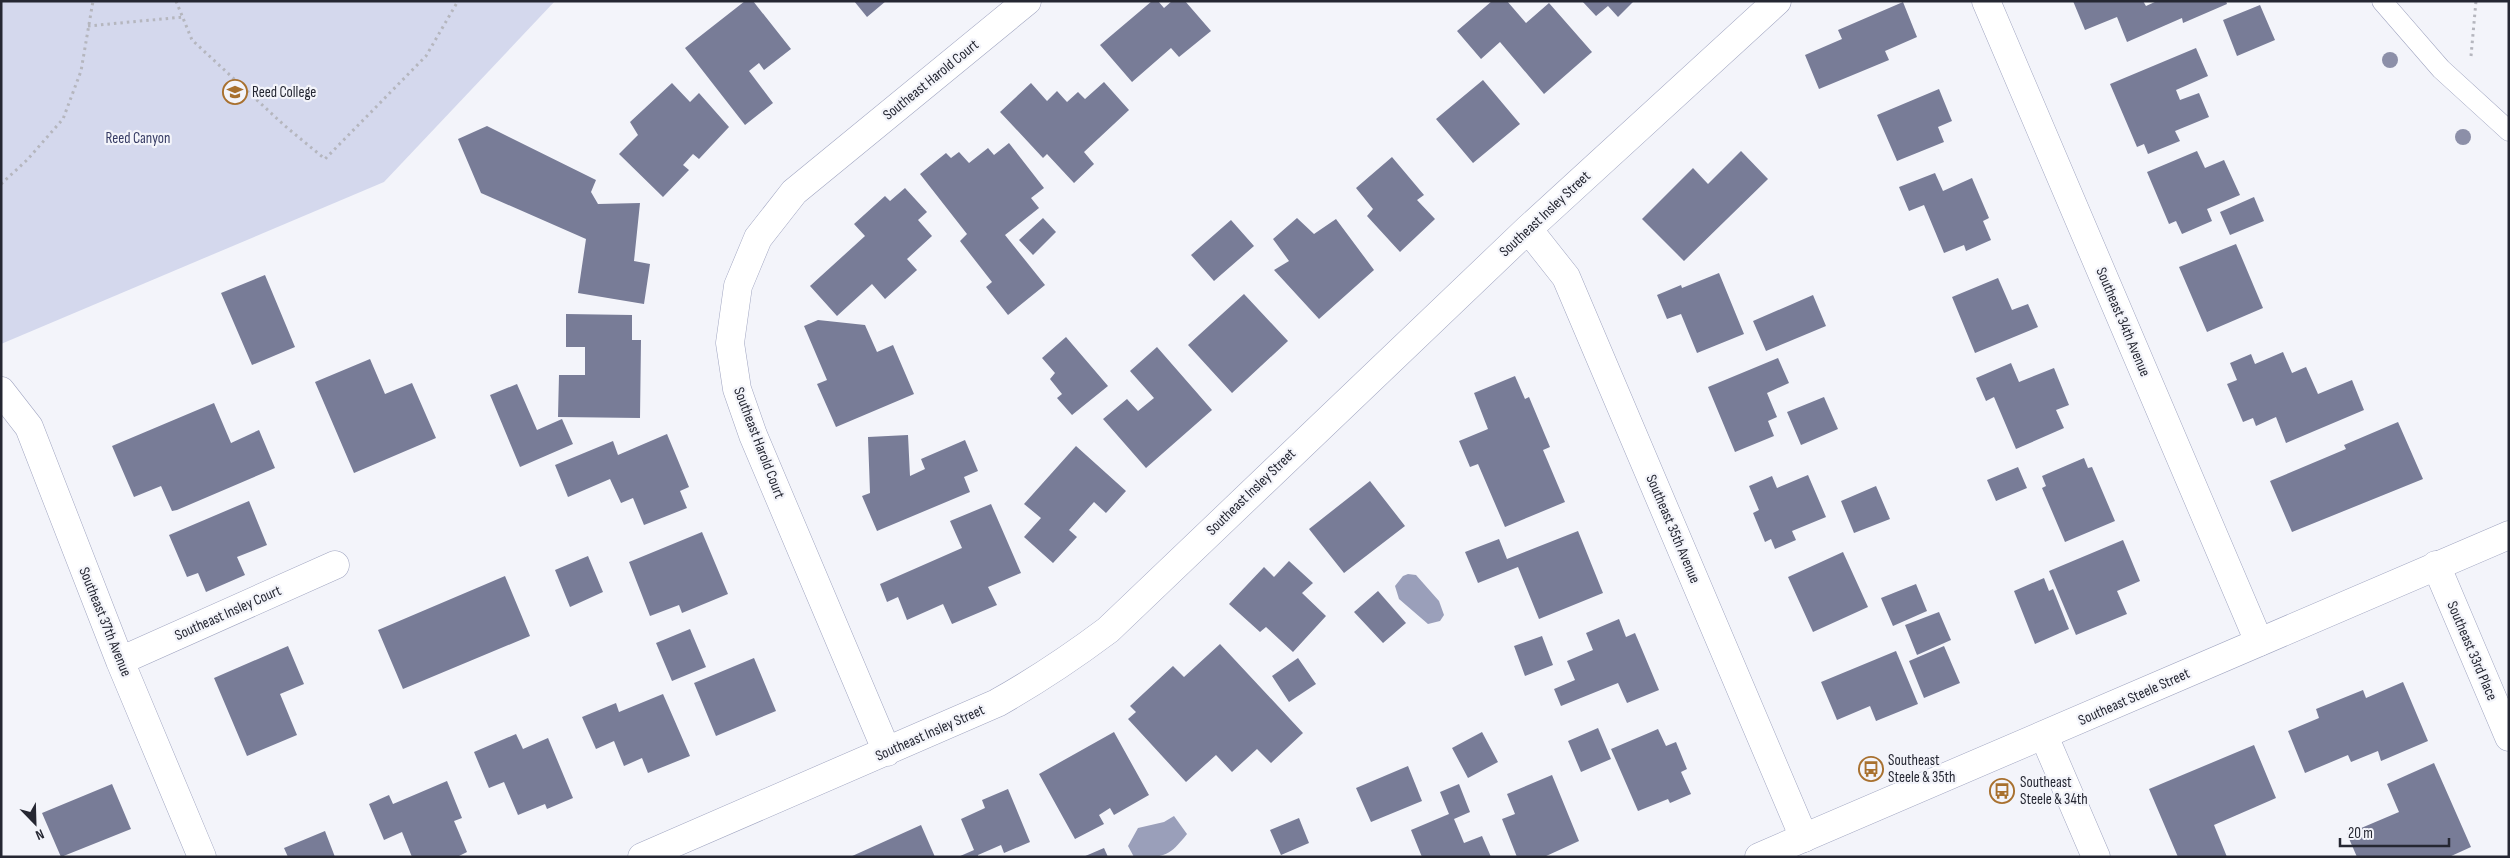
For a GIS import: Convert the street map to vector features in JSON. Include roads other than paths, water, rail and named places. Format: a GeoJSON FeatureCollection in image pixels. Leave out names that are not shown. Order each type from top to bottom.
{"type":"FeatureCollection","features":[{"type":"Feature","properties":{"kind":"street","name":"Southeast Harold Court"},"geometry":{"type":"LineString","coordinates":[[887,752],[753,435],[737,389],[730,343],[738,286],[758,238],[794,192],[1027,1]]}},
{"type":"Feature","properties":{"kind":"street","name":"Southeast Insley Street"},"geometry":{"type":"LineString","coordinates":[[642,857],[997,703],[1036,682],[1108,630],[1528,229],[1776,1]]}},
{"type":"Feature","properties":{"kind":"street","name":"Southeast 34th Avenue"},"geometry":{"type":"LineString","coordinates":[[1986,1],[2259,642]]}},
{"type":"Feature","properties":{"kind":"street","name":"Southeast 35th Avenue"},"geometry":{"type":"LineString","coordinates":[[1528,229],[1566,276],[1804,838]]}},
{"type":"Feature","properties":{"kind":"street","name":"Southeast 37th Avenue"},"geometry":{"type":"LineString","coordinates":[[1,392],[29,427],[120,661],[202,857]]}},
{"type":"Feature","properties":{"kind":"street","name":"Southeast Steele Street"},"geometry":{"type":"LineString","coordinates":[[1759,857],[2509,535]]}},
{"type":"Feature","properties":{"kind":"street","name":"Southeast 33rd Place"},"geometry":{"type":"LineString","coordinates":[[2436,565],[2509,737]]}},
{"type":"Feature","properties":{"kind":"street","name":"Southeast Insley Court"},"geometry":{"type":"LineString","coordinates":[[120,661],[335,566]]}},
{"type":"Feature","properties":{"kind":"street"},"geometry":{"type":"LineString","coordinates":[[2044,736],[2096,857]]}},
{"type":"Feature","properties":{"kind":"lane"},"geometry":{"type":"LineString","coordinates":[[2382,1],[2441,69],[2509,131]]}},
{"type":"Feature","properties":{"kind":"place","name":"Reed College"},"geometry":{"type":"Point","coordinates":[235,92]}},
{"type":"Feature","properties":{"kind":"place","name":"Southeast Steele & 35th"},"geometry":{"type":"Point","coordinates":[1871,769]}},
{"type":"Feature","properties":{"kind":"place","name":"Southeast Steele & 34th"},"geometry":{"type":"Point","coordinates":[2002,791]}},
{"type":"Feature","properties":{"kind":"park label","name":"Reed Canyon"},"geometry":{"type":"Point","coordinates":[138,138]}}]}
